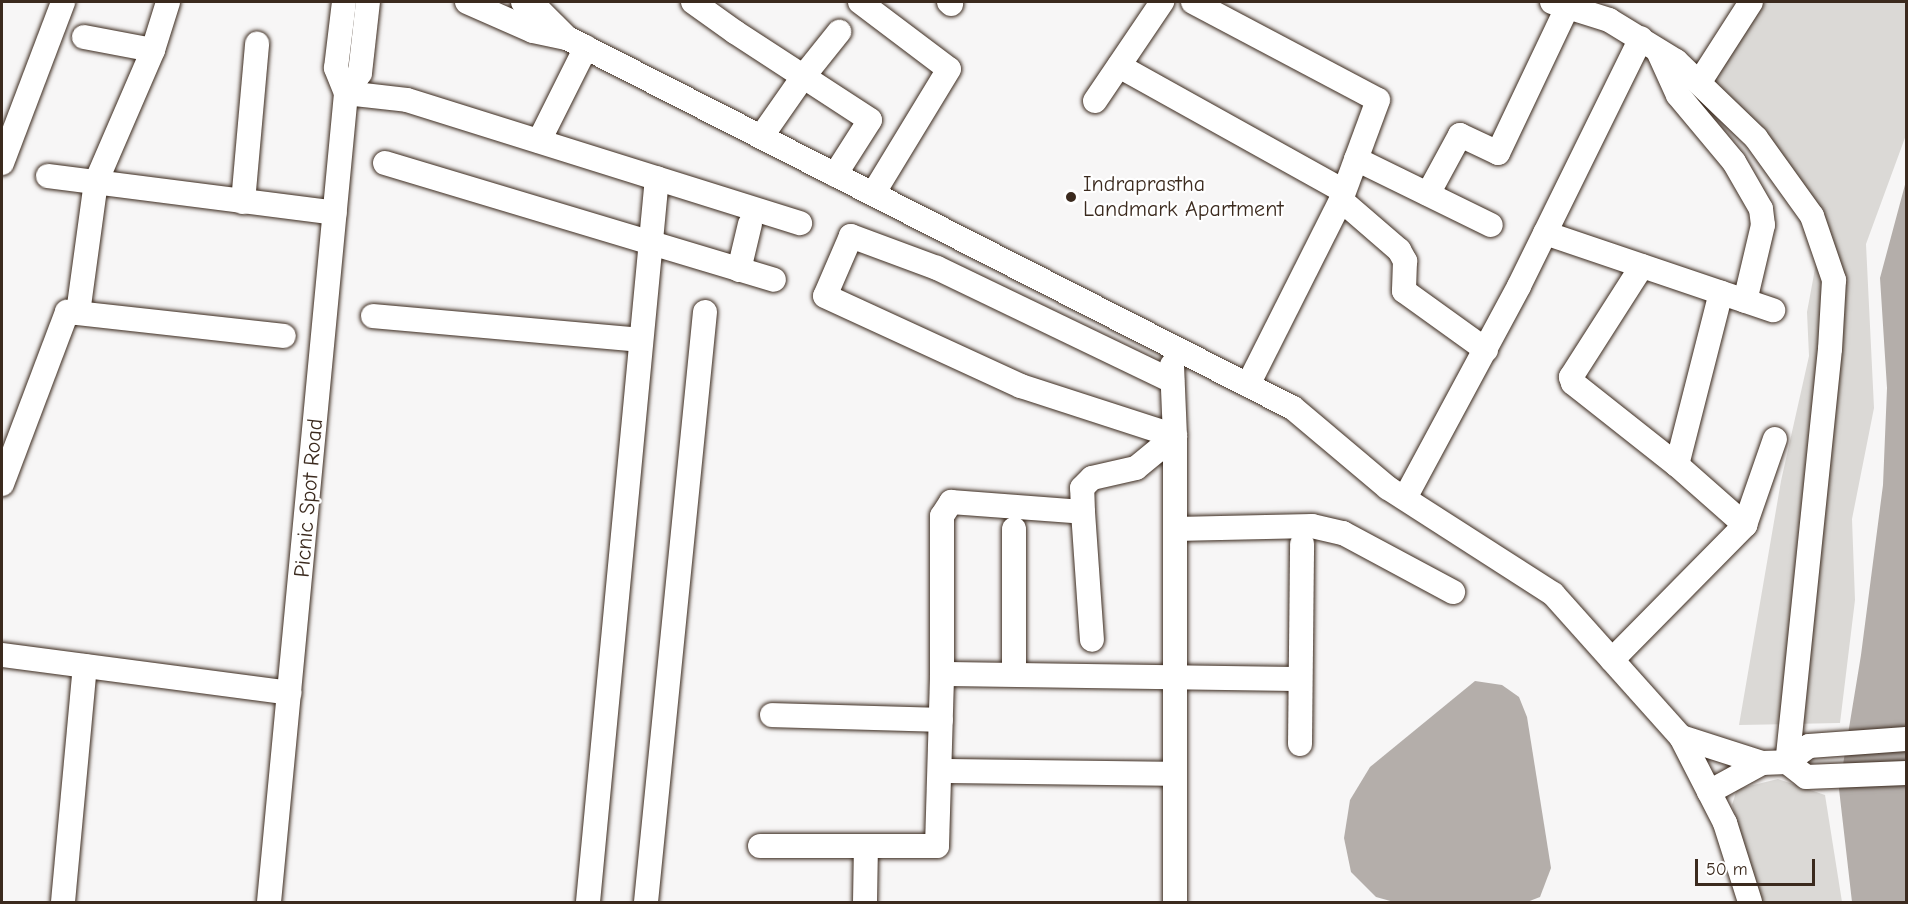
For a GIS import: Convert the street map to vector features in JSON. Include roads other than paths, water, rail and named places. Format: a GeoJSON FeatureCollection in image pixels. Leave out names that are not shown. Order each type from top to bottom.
{"type":"FeatureCollection","features":[{"type":"Feature","properties":{"kind":"street"},"geometry":{"type":"LineString","coordinates":[[2,163],[63,2]]}},
{"type":"Feature","properties":{"kind":"street"},"geometry":{"type":"LineString","coordinates":[[78,313],[96,182],[153,50],[168,2]]}},
{"type":"Feature","properties":{"kind":"street","name":"Picnic Spot Road"},"geometry":{"type":"LineString","coordinates":[[269,903],[346,93],[336,68],[344,2]]}},
{"type":"Feature","properties":{"kind":"street","name":"Picnic Spot Road"},"geometry":{"type":"LineString","coordinates":[[346,93],[360,73],[368,2]]}},
{"type":"Feature","properties":{"kind":"street"},"geometry":{"type":"LineString","coordinates":[[467,2],[533,31],[576,42],[1293,408],[1388,488],[1553,594],[1681,736],[1725,823],[1750,903]]}},
{"type":"Feature","properties":{"kind":"street"},"geometry":{"type":"LineString","coordinates":[[523,2],[539,10],[576,42]]}},
{"type":"Feature","properties":{"kind":"street"},"geometry":{"type":"LineString","coordinates":[[693,2],[735,33],[870,120],[835,175]]}},
{"type":"Feature","properties":{"kind":"street"},"geometry":{"type":"LineString","coordinates":[[860,2],[949,69],[873,194]]}},
{"type":"Feature","properties":{"kind":"street"},"geometry":{"type":"LineString","coordinates":[[1095,101],[1160,2]]}},
{"type":"Feature","properties":{"kind":"street"},"geometry":{"type":"LineString","coordinates":[[1193,2],[1378,100],[1342,195],[1248,385]]}},
{"type":"Feature","properties":{"kind":"street"},"geometry":{"type":"LineString","coordinates":[[1699,83],[1750,2]]}},
{"type":"Feature","properties":{"kind":"street"},"geometry":{"type":"LineString","coordinates":[[1428,194],[1460,135],[1498,153],[1559,5],[1613,11],[1650,45],[1677,61],[1756,138],[1812,216],[1834,280],[1830,349],[1787,762]]}},
{"type":"Feature","properties":{"kind":"street"},"geometry":{"type":"LineString","coordinates":[[761,137],[803,77],[839,32]]}},
{"type":"Feature","properties":{"kind":"street"},"geometry":{"type":"LineString","coordinates":[[84,37],[153,50]]}},
{"type":"Feature","properties":{"kind":"street"},"geometry":{"type":"LineString","coordinates":[[539,141],[576,42]]}},
{"type":"Feature","properties":{"kind":"street"},"geometry":{"type":"LineString","coordinates":[[243,202],[257,44]]}},
{"type":"Feature","properties":{"kind":"street"},"geometry":{"type":"LineString","coordinates":[[1404,498],[1486,350],[1545,233],[1650,45]]}},
{"type":"Feature","properties":{"kind":"street"},"geometry":{"type":"LineString","coordinates":[[1650,45],[1678,95],[1734,162],[1761,209],[1763,225],[1745,301]]}},
{"type":"Feature","properties":{"kind":"street"},"geometry":{"type":"LineString","coordinates":[[1119,66],[1342,195],[1399,249],[1405,261],[1404,291],[1486,350]]}},
{"type":"Feature","properties":{"kind":"street"},"geometry":{"type":"LineString","coordinates":[[346,93],[406,100],[800,224]]}},
{"type":"Feature","properties":{"kind":"street"},"geometry":{"type":"LineString","coordinates":[[1356,159],[1491,225]]}},
{"type":"Feature","properties":{"kind":"street"},"geometry":{"type":"LineString","coordinates":[[385,163],[774,280]]}},
{"type":"Feature","properties":{"kind":"street"},"geometry":{"type":"LineString","coordinates":[[48,176],[335,213]]}},
{"type":"Feature","properties":{"kind":"street"},"geometry":{"type":"LineString","coordinates":[[588,903],[657,178]]}},
{"type":"Feature","properties":{"kind":"street"},"geometry":{"type":"LineString","coordinates":[[739,270],[750,224]]}},
{"type":"Feature","properties":{"kind":"street"},"geometry":{"type":"LineString","coordinates":[[1545,233],[1773,310]]}},
{"type":"Feature","properties":{"kind":"street"},"geometry":{"type":"LineString","coordinates":[[1172,381],[938,267],[851,236],[825,296],[1021,386],[1175,436]]}},
{"type":"Feature","properties":{"kind":"street"},"geometry":{"type":"LineString","coordinates":[[1642,266],[1571,377],[1573,383],[1677,465],[1745,525]]}},
{"type":"Feature","properties":{"kind":"street"},"geometry":{"type":"LineString","coordinates":[[1677,465],[1721,293]]}},
{"type":"Feature","properties":{"kind":"street"},"geometry":{"type":"LineString","coordinates":[[2,484],[67,312],[284,336]]}},
{"type":"Feature","properties":{"kind":"street"},"geometry":{"type":"LineString","coordinates":[[646,903],[705,312]]}},
{"type":"Feature","properties":{"kind":"street"},"geometry":{"type":"LineString","coordinates":[[373,316],[641,340]]}},
{"type":"Feature","properties":{"kind":"street"},"geometry":{"type":"LineString","coordinates":[[1172,347],[1175,436],[1175,903]]}},
{"type":"Feature","properties":{"kind":"street"},"geometry":{"type":"LineString","coordinates":[[1092,640],[1082,488],[1092,478],[1136,468],[1175,436]]}},
{"type":"Feature","properties":{"kind":"street"},"geometry":{"type":"LineString","coordinates":[[1611,660],[1745,525],[1776,439]]}},
{"type":"Feature","properties":{"kind":"street"},"geometry":{"type":"LineString","coordinates":[[760,846],[937,846],[942,674],[942,516],[951,502],[1083,512]]}},
{"type":"Feature","properties":{"kind":"street"},"geometry":{"type":"LineString","coordinates":[[1175,529],[1312,526],[1343,533],[1453,592]]}},
{"type":"Feature","properties":{"kind":"street"},"geometry":{"type":"LineString","coordinates":[[1014,529],[1014,674]]}},
{"type":"Feature","properties":{"kind":"street"},"geometry":{"type":"LineString","coordinates":[[1300,744],[1302,544]]}},
{"type":"Feature","properties":{"kind":"street"},"geometry":{"type":"LineString","coordinates":[[2,655],[290,693]]}},
{"type":"Feature","properties":{"kind":"street"},"geometry":{"type":"LineString","coordinates":[[63,903],[85,666]]}},
{"type":"Feature","properties":{"kind":"street"},"geometry":{"type":"LineString","coordinates":[[942,674],[1174,675],[1300,679]]}},
{"type":"Feature","properties":{"kind":"street"},"geometry":{"type":"LineString","coordinates":[[772,715],[941,720]]}},
{"type":"Feature","properties":{"kind":"street"},"geometry":{"type":"LineString","coordinates":[[1681,736],[1762,764]]}},
{"type":"Feature","properties":{"kind":"street"},"geometry":{"type":"LineString","coordinates":[[1709,792],[1762,764],[1787,762],[1809,746],[1906,739]]}},
{"type":"Feature","properties":{"kind":"street"},"geometry":{"type":"LineString","coordinates":[[1787,762],[1806,777],[1906,773]]}},
{"type":"Feature","properties":{"kind":"street"},"geometry":{"type":"LineString","coordinates":[[940,771],[1174,774]]}},
{"type":"Feature","properties":{"kind":"street"},"geometry":{"type":"LineString","coordinates":[[865,903],[866,846]]}},
{"type":"Feature","properties":{"kind":"place","name":"Indraprastha Landmark Apartment"},"geometry":{"type":"Point","coordinates":[1071,197]}}]}
